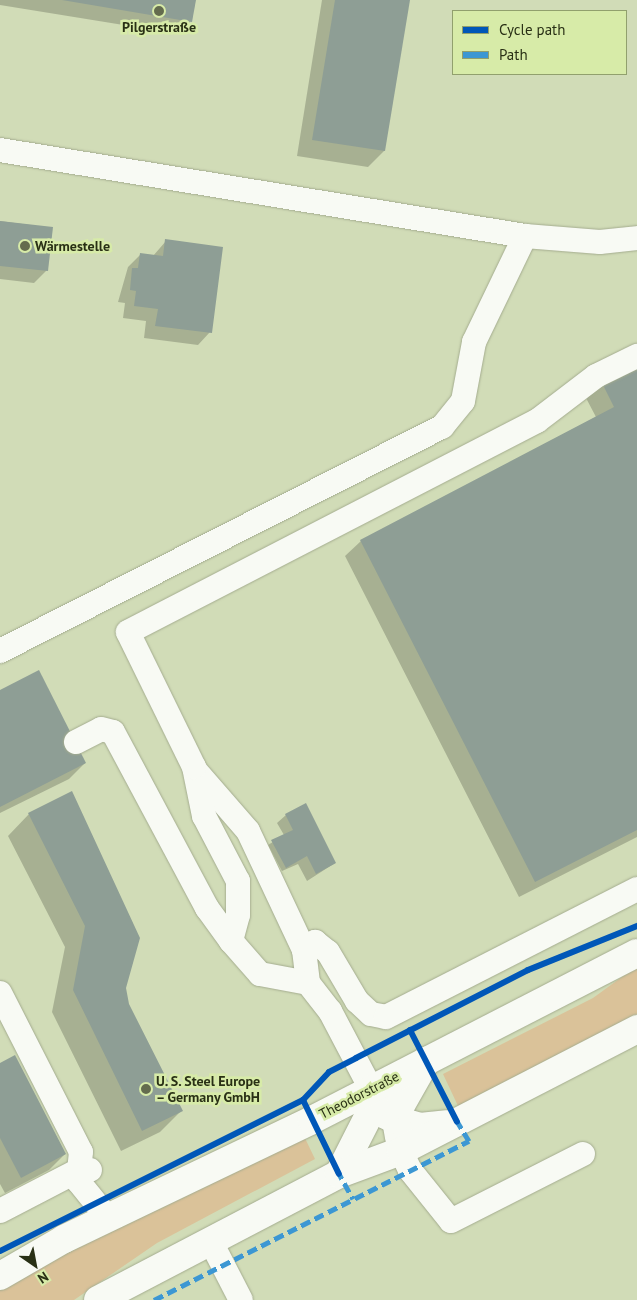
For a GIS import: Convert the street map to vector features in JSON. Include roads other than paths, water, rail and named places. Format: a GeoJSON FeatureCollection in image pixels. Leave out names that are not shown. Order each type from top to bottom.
{"type":"FeatureCollection","features":[{"type":"Feature","properties":{"kind":"main road","name":"Theodorstraße"},"geometry":{"type":"LineString","coordinates":[[0,1276],[108,1218],[371,1089],[637,953]]}},
{"type":"Feature","properties":{"kind":"main road"},"geometry":{"type":"LineString","coordinates":[[98,1300],[339,1174],[401,1150],[637,1029]]}},
{"type":"Feature","properties":{"kind":"main road"},"geometry":{"type":"LineString","coordinates":[[401,1150],[396,1120],[426,1061]]}},
{"type":"Feature","properties":{"kind":"main road"},"geometry":{"type":"LineString","coordinates":[[371,1089],[386,1115],[396,1120],[420,1127],[458,1122]]}},
{"type":"Feature","properties":{"kind":"main road"},"geometry":{"type":"LineString","coordinates":[[339,1174],[368,1116],[371,1089]]}},
{"type":"Feature","properties":{"kind":"lane"},"geometry":{"type":"LineString","coordinates":[[0,150],[525,236],[600,242],[637,238]]}},
{"type":"Feature","properties":{"kind":"lane"},"geometry":{"type":"LineString","coordinates":[[0,651],[442,427],[463,401],[474,342],[525,236]]}},
{"type":"Feature","properties":{"kind":"lane"},"geometry":{"type":"LineString","coordinates":[[371,1089],[330,1010],[308,983],[304,950],[248,831],[194,767],[128,632],[537,421],[596,376],[637,356]]}},
{"type":"Feature","properties":{"kind":"lane"},"geometry":{"type":"LineString","coordinates":[[76,742],[101,730],[114,732],[207,908],[231,941],[260,974],[308,983]]}},
{"type":"Feature","properties":{"kind":"lane"},"geometry":{"type":"LineString","coordinates":[[194,767],[204,816],[238,881],[238,914],[231,941]]}},
{"type":"Feature","properties":{"kind":"lane"},"geometry":{"type":"LineString","coordinates":[[304,950],[315,942],[328,952],[358,1001],[371,1014],[386,1017],[637,889]]}},
{"type":"Feature","properties":{"kind":"lane"},"geometry":{"type":"LineString","coordinates":[[0,993],[81,1152],[81,1169],[78,1181],[108,1218]]}},
{"type":"Feature","properties":{"kind":"lane"},"geometry":{"type":"LineString","coordinates":[[401,1150],[410,1170],[451,1222],[583,1154]]}},
{"type":"Feature","properties":{"kind":"lane"},"geometry":{"type":"LineString","coordinates":[[0,1211],[81,1169]]}},
{"type":"Feature","properties":{"kind":"lane"},"geometry":{"type":"LineString","coordinates":[[211,1242],[241,1300]]}},
{"type":"Feature","properties":{"kind":"place","name":"Pilgerstraße"},"geometry":{"type":"Point","coordinates":[159,11]}},
{"type":"Feature","properties":{"kind":"place","name":"Wärmestelle"},"geometry":{"type":"Point","coordinates":[25,246]}},
{"type":"Feature","properties":{"kind":"place","name":"U. S. Steel Europe – Germany GmbH"},"geometry":{"type":"Point","coordinates":[146,1089]}}]}
